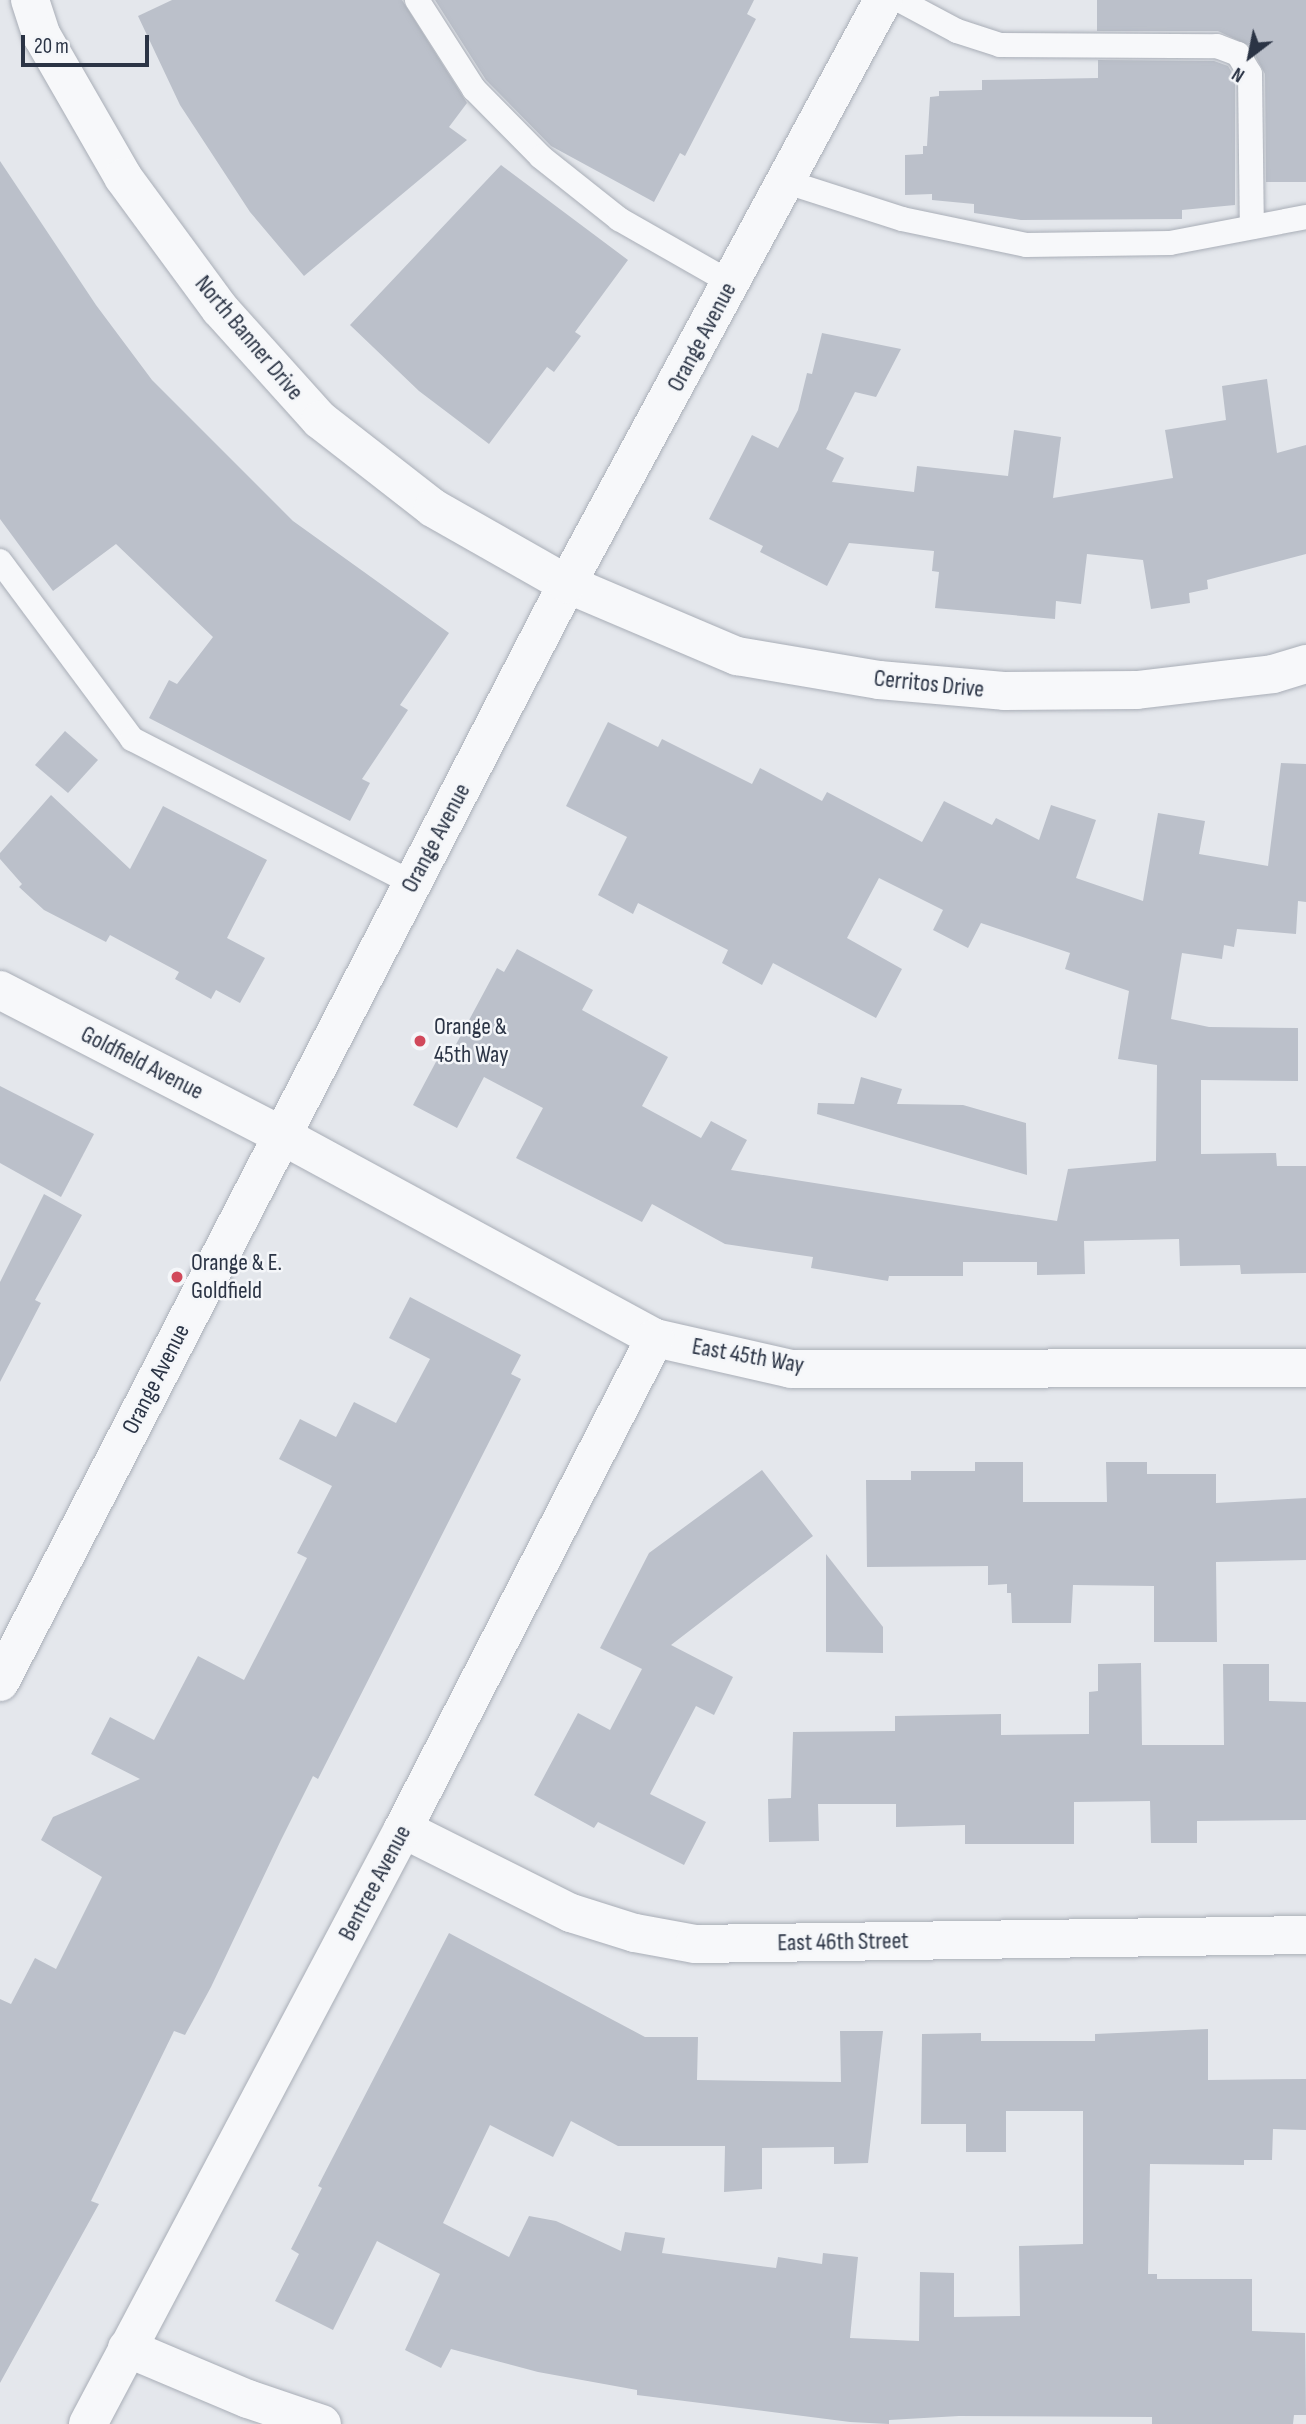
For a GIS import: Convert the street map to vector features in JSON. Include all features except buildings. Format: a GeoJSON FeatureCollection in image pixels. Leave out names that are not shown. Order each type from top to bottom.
{"type":"FeatureCollection","features":[{"type":"Feature","properties":{"kind":"street","name":"North Banner Drive"},"geometry":{"type":"LineString","coordinates":[[30,0],[42,36],[123,177],[220,309],[320,420],[433,508],[567,584]]}},
{"type":"Feature","properties":{"kind":"street","name":"Orange Avenue"},"geometry":{"type":"LineString","coordinates":[[0,1682],[567,584],[787,182],[883,0]]}},
{"type":"Feature","properties":{"kind":"street","name":"Cerritos Drive"},"geometry":{"type":"LineString","coordinates":[[567,584],[737,656],[879,680],[1004,691],[1137,690],[1273,674],[1306,664]]}},
{"type":"Feature","properties":{"kind":"street","name":"Goldfield Avenue"},"geometry":{"type":"LineString","coordinates":[[0,990],[284,1136]]}},
{"type":"Feature","properties":{"kind":"street","name":"East 45th Way"},"geometry":{"type":"LineString","coordinates":[[284,1136],[655,1338],[791,1369],[1306,1368]]}},
{"type":"Feature","properties":{"kind":"street","name":"Bentree Avenue"},"geometry":{"type":"LineString","coordinates":[[88,2424],[403,1829],[655,1338]]}},
{"type":"Feature","properties":{"kind":"street","name":"East 46th Street"},"geometry":{"type":"LineString","coordinates":[[403,1829],[571,1913],[635,1933],[695,1944],[1306,1935]]}},
{"type":"Feature","properties":{"kind":"street"},"geometry":{"type":"LineString","coordinates":[[127,2348],[248,2399],[322,2424]]}},
{"type":"Feature","properties":{"kind":"lane"},"geometry":{"type":"LineString","coordinates":[[417,0],[474,89],[541,158],[619,219],[732,283]]}},
{"type":"Feature","properties":{"kind":"lane"},"geometry":{"type":"LineString","coordinates":[[899,0],[957,31],[1000,45],[1217,46],[1238,54],[1250,74],[1252,227]]}},
{"type":"Feature","properties":{"kind":"lane"},"geometry":{"type":"LineString","coordinates":[[787,182],[902,219],[1026,245],[1170,243],[1306,217]]}},
{"type":"Feature","properties":{"kind":"lane"},"geometry":{"type":"LineString","coordinates":[[0,561],[132,739],[412,883]]}},
{"type":"Feature","properties":{"kind":"place","name":"Orange & 45th Way"},"geometry":{"type":"Point","coordinates":[420,1041]}},
{"type":"Feature","properties":{"kind":"place","name":"Orange & E. Goldfield"},"geometry":{"type":"Point","coordinates":[177,1277]}}]}
